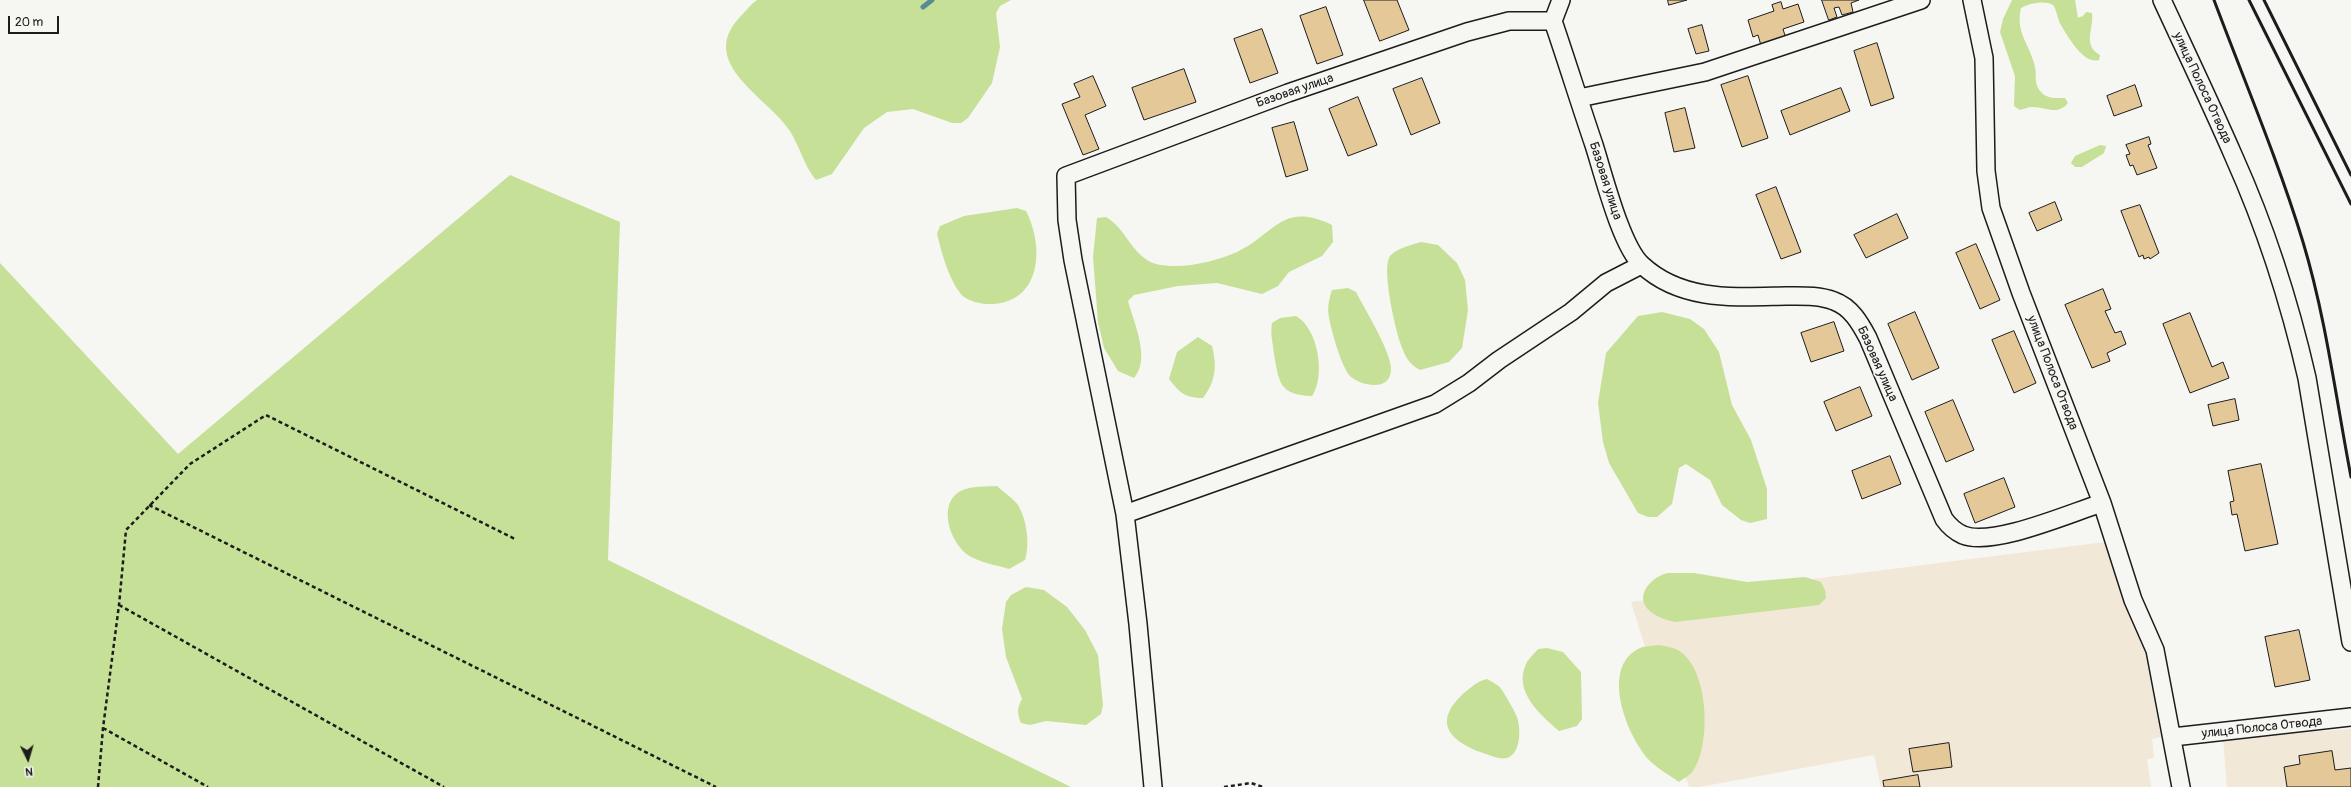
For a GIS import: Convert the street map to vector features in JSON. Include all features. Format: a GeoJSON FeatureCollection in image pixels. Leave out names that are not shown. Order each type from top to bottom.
{"type":"FeatureCollection","features":[{"type":"Feature","properties":{"kind":"street"},"geometry":{"type":"LineString","coordinates":[[1553,21],[1561,0]]}},
{"type":"Feature","properties":{"kind":"street"},"geometry":{"type":"LineString","coordinates":[[1579,98],[1705,72],[1921,0]]}},
{"type":"Feature","properties":{"kind":"street","name":"улица Полоса Отвода"},"geometry":{"type":"LineString","coordinates":[[1972,0],[1984,58],[1986,171],[1992,208],[2024,300],[2102,503],[2133,600],[2155,650],[2173,737],[2181,787]]}},
{"type":"Feature","properties":{"kind":"street","name":"улица Полоса Отвода"},"geometry":{"type":"LineString","coordinates":[[2162,0],[2240,171],[2259,221],[2300,345],[2307,378],[2351,642]]}},
{"type":"Feature","properties":{"kind":"street","name":"Базовая улица"},"geometry":{"type":"LineString","coordinates":[[1125,514],[1073,260],[1067,220],[1066,176],[1288,93],[1467,32],[1509,21],[1553,21],[1619,224],[1641,265],[1675,287],[1696,294],[1729,297],[1819,297],[1835,301],[1850,311],[1860,322],[1944,519],[1952,529],[1964,535],[1977,538],[2003,536],[2102,503]]}},
{"type":"Feature","properties":{"kind":"street"},"geometry":{"type":"LineString","coordinates":[[1153,787],[1138,624],[1125,514],[1435,404],[1469,383],[1499,360],[1572,312],[1606,283],[1641,265]]}},
{"type":"Feature","properties":{"kind":"street","name":"улица Полоса Отвода"},"geometry":{"type":"LineString","coordinates":[[2173,737],[2351,717]]}},
{"type":"Feature","properties":{"kind":"path"},"geometry":{"type":"LineString","coordinates":[[98,787],[102,728],[119,605],[126,530],[190,464],[266,414],[515,539]]}},
{"type":"Feature","properties":{"kind":"path"},"geometry":{"type":"LineString","coordinates":[[149,505],[716,787]]}},
{"type":"Feature","properties":{"kind":"path"},"geometry":{"type":"LineString","coordinates":[[119,605],[444,787]]}},
{"type":"Feature","properties":{"kind":"path"},"geometry":{"type":"LineString","coordinates":[[102,728],[208,787]]}},
{"type":"Feature","properties":{"kind":"path"},"geometry":{"type":"LineString","coordinates":[[1224,787],[1251,783],[1263,787]]}},
{"type":"Feature","properties":{"kind":"shaded area"},"geometry":{"type":"Polygon","coordinates":[[[2105,542],[2143,642],[2161,737],[2152,739],[2154,758],[2147,759],[2151,787],[1881,787],[1874,755],[1699,787],[1689,787],[1631,602],[2105,542]]]}},
{"type":"Feature","properties":{"kind":"shaded area"},"geometry":{"type":"Polygon","coordinates":[[[2351,729],[2351,787],[2227,787],[2223,738],[2351,729]]]}},
{"type":"Feature","properties":{"kind":"green space"},"geometry":{"type":"Polygon","coordinates":[[[757,0],[1011,0],[1000,6],[996,13],[1000,47],[992,83],[968,118],[961,123],[952,123],[913,109],[887,112],[864,128],[832,174],[816,180],[808,169],[790,131],[741,79],[731,65],[726,50],[728,35],[739,18],[757,0]]]}},
{"type":"Feature","properties":{"kind":"green space"},"geometry":{"type":"Polygon","coordinates":[[[2012,0],[2075,0],[2078,18],[2083,16],[2086,12],[2092,13],[2090,42],[2091,46],[2100,55],[2099,60],[2088,58],[2077,49],[2060,23],[2053,5],[2050,3],[2037,3],[2021,8],[2021,32],[2033,59],[2037,87],[2047,96],[2053,98],[2065,98],[2068,103],[2060,109],[2052,110],[2032,107],[2020,110],[2014,106],[2015,76],[2000,32],[2003,19],[2012,0]]]}},
{"type":"Feature","properties":{"kind":"green space"},"geometry":{"type":"Polygon","coordinates":[[[2100,145],[2106,146],[2104,153],[2082,167],[2075,167],[2071,163],[2075,156],[2100,145]]]}},
{"type":"Feature","properties":{"kind":"green space"},"geometry":{"type":"Polygon","coordinates":[[[510,175],[620,222],[608,560],[1071,787],[0,787],[0,263],[178,454],[510,175]]]}},
{"type":"Feature","properties":{"kind":"green space"},"geometry":{"type":"Polygon","coordinates":[[[1017,208],[1026,211],[1036,242],[1034,273],[1027,286],[1017,296],[1003,302],[985,304],[968,299],[960,293],[949,273],[937,234],[940,226],[964,216],[1017,208]]]}},
{"type":"Feature","properties":{"kind":"green space"},"geometry":{"type":"Polygon","coordinates":[[[1106,217],[1119,228],[1141,255],[1156,264],[1166,266],[1197,264],[1228,256],[1250,245],[1271,229],[1290,218],[1301,217],[1315,219],[1332,225],[1333,242],[1322,256],[1289,272],[1278,286],[1262,294],[1217,283],[1178,286],[1134,295],[1128,301],[1140,341],[1141,361],[1139,370],[1134,378],[1118,371],[1104,348],[1098,322],[1093,257],[1097,218],[1106,217]]]}},
{"type":"Feature","properties":{"kind":"green space"},"geometry":{"type":"Polygon","coordinates":[[[1421,242],[1438,245],[1457,263],[1465,280],[1468,310],[1462,348],[1449,362],[1420,370],[1410,362],[1404,353],[1400,342],[1391,304],[1387,265],[1389,258],[1394,252],[1421,242]]]}},
{"type":"Feature","properties":{"kind":"green space"},"geometry":{"type":"Polygon","coordinates":[[[1348,288],[1356,292],[1377,330],[1387,352],[1391,369],[1390,376],[1381,384],[1375,385],[1362,383],[1351,377],[1344,366],[1337,349],[1328,314],[1329,300],[1332,290],[1348,288]]]}},
{"type":"Feature","properties":{"kind":"green space"},"geometry":{"type":"Polygon","coordinates":[[[1662,312],[1690,319],[1704,329],[1719,352],[1732,405],[1751,440],[1767,489],[1767,519],[1750,523],[1741,520],[1722,505],[1710,480],[1686,464],[1679,468],[1672,504],[1657,517],[1648,517],[1638,513],[1609,463],[1603,442],[1598,403],[1606,353],[1638,316],[1662,312]]]}},
{"type":"Feature","properties":{"kind":"green space"},"geometry":{"type":"Polygon","coordinates":[[[1296,316],[1304,322],[1310,331],[1318,353],[1318,377],[1312,396],[1301,395],[1287,390],[1282,385],[1277,372],[1271,335],[1272,323],[1280,318],[1296,316]]]}},
{"type":"Feature","properties":{"kind":"green space"},"geometry":{"type":"Polygon","coordinates":[[[1198,337],[1212,346],[1215,360],[1211,386],[1203,398],[1192,397],[1183,393],[1169,379],[1177,352],[1198,337]]]}},
{"type":"Feature","properties":{"kind":"green space"},"geometry":{"type":"Polygon","coordinates":[[[997,486],[1018,505],[1024,518],[1027,532],[1027,554],[1025,560],[1009,569],[972,557],[962,550],[953,535],[948,518],[950,502],[959,492],[975,487],[997,486]]]}},
{"type":"Feature","properties":{"kind":"green space"},"geometry":{"type":"Polygon","coordinates":[[[1669,573],[1694,573],[1747,582],[1805,577],[1821,582],[1825,590],[1826,598],[1819,605],[1675,622],[1666,620],[1649,610],[1644,603],[1643,598],[1644,593],[1654,579],[1669,573]]]}},
{"type":"Feature","properties":{"kind":"green space"},"geometry":{"type":"Polygon","coordinates":[[[1026,587],[1044,590],[1067,607],[1085,630],[1098,655],[1103,705],[1101,714],[1086,725],[1046,721],[1030,725],[1021,723],[1018,711],[1022,699],[1006,657],[1002,629],[1006,602],[1011,595],[1026,587]]]}},
{"type":"Feature","properties":{"kind":"green space"},"geometry":{"type":"Polygon","coordinates":[[[1659,645],[1676,649],[1687,658],[1695,671],[1701,688],[1704,706],[1705,725],[1699,759],[1693,771],[1679,782],[1652,763],[1641,749],[1626,719],[1621,702],[1619,685],[1621,670],[1628,657],[1640,648],[1659,645]]]}},
{"type":"Feature","properties":{"kind":"green space"},"geometry":{"type":"Polygon","coordinates":[[[1547,648],[1563,652],[1581,672],[1582,719],[1577,726],[1559,731],[1537,710],[1526,693],[1523,684],[1523,674],[1528,660],[1538,649],[1547,648]]]}},
{"type":"Feature","properties":{"kind":"green space"},"geometry":{"type":"Polygon","coordinates":[[[1487,679],[1501,688],[1517,717],[1519,740],[1512,756],[1507,758],[1495,757],[1461,743],[1449,729],[1447,722],[1449,713],[1454,703],[1475,684],[1487,679]]]}},
{"type":"Feature","properties":{"kind":"building"},"geometry":{"type":"Polygon","coordinates":[[[1364,0],[1397,0],[1409,30],[1380,41],[1364,0]]]}},
{"type":"Feature","properties":{"kind":"building"},"geometry":{"type":"Polygon","coordinates":[[[1668,0],[1687,0],[1669,5],[1668,0]]]}},
{"type":"Feature","properties":{"kind":"building"},"geometry":{"type":"Polygon","coordinates":[[[1822,0],[1859,0],[1851,3],[1853,12],[1842,15],[1839,7],[1834,8],[1837,17],[1829,20],[1822,0]]]}},
{"type":"Feature","properties":{"kind":"building"},"geometry":{"type":"Polygon","coordinates":[[[1781,2],[1783,9],[1798,4],[1804,22],[1783,29],[1787,42],[1762,49],[1758,35],[1753,37],[1748,20],[1774,11],[1772,5],[1781,2]]]}},
{"type":"Feature","properties":{"kind":"building"},"geometry":{"type":"Polygon","coordinates":[[[1326,7],[1343,55],[1317,64],[1300,16],[1326,7]]]}},
{"type":"Feature","properties":{"kind":"building"},"geometry":{"type":"Polygon","coordinates":[[[1702,25],[1709,51],[1696,54],[1688,29],[1702,25]]]}},
{"type":"Feature","properties":{"kind":"building"},"geometry":{"type":"Polygon","coordinates":[[[1262,29],[1278,73],[1250,83],[1234,39],[1262,29]]]}},
{"type":"Feature","properties":{"kind":"building"},"geometry":{"type":"Polygon","coordinates":[[[1877,43],[1894,98],[1871,106],[1854,51],[1877,43]]]}},
{"type":"Feature","properties":{"kind":"building"},"geometry":{"type":"Polygon","coordinates":[[[1184,69],[1196,102],[1144,120],[1132,88],[1184,69]]]}},
{"type":"Feature","properties":{"kind":"building"},"geometry":{"type":"Polygon","coordinates":[[[1093,76],[1106,106],[1085,115],[1099,149],[1083,155],[1062,104],[1080,97],[1074,84],[1093,76]]]}},
{"type":"Feature","properties":{"kind":"building"},"geometry":{"type":"Polygon","coordinates":[[[1748,76],[1768,138],[1742,147],[1721,85],[1748,76]]]}},
{"type":"Feature","properties":{"kind":"building"},"geometry":{"type":"Polygon","coordinates":[[[1422,78],[1440,123],[1411,135],[1393,89],[1422,78]]]}},
{"type":"Feature","properties":{"kind":"building"},"geometry":{"type":"Polygon","coordinates":[[[2135,85],[2142,106],[2114,116],[2107,96],[2135,85]]]}},
{"type":"Feature","properties":{"kind":"building"},"geometry":{"type":"Polygon","coordinates":[[[1841,88],[1850,111],[1790,135],[1781,111],[1841,88]]]}},
{"type":"Feature","properties":{"kind":"building"},"geometry":{"type":"Polygon","coordinates":[[[1358,97],[1377,145],[1348,156],[1329,109],[1358,97]]]}},
{"type":"Feature","properties":{"kind":"building"},"geometry":{"type":"Polygon","coordinates":[[[1685,108],[1695,148],[1674,152],[1665,113],[1685,108]]]}},
{"type":"Feature","properties":{"kind":"building"},"geometry":{"type":"Polygon","coordinates":[[[1294,122],[1308,170],[1286,177],[1272,128],[1294,122]]]}},
{"type":"Feature","properties":{"kind":"building"},"geometry":{"type":"Polygon","coordinates":[[[2149,137],[2151,144],[2148,145],[2157,168],[2137,175],[2133,165],[2130,166],[2126,155],[2130,154],[2126,145],[2149,137]]]}},
{"type":"Feature","properties":{"kind":"building"},"geometry":{"type":"Polygon","coordinates":[[[1776,187],[1801,252],[1781,259],[1756,195],[1776,187]]]}},
{"type":"Feature","properties":{"kind":"building"},"geometry":{"type":"Polygon","coordinates":[[[2055,202],[2062,220],[2037,231],[2029,213],[2055,202]]]}},
{"type":"Feature","properties":{"kind":"building"},"geometry":{"type":"Polygon","coordinates":[[[2140,205],[2159,253],[2150,259],[2149,257],[2144,259],[2143,255],[2139,257],[2121,211],[2140,205]]]}},
{"type":"Feature","properties":{"kind":"building"},"geometry":{"type":"Polygon","coordinates":[[[1897,214],[1908,238],[1866,258],[1854,235],[1897,214]]]}},
{"type":"Feature","properties":{"kind":"building"},"geometry":{"type":"Polygon","coordinates":[[[1976,244],[2000,300],[1980,309],[1956,253],[1976,244]]]}},
{"type":"Feature","properties":{"kind":"building"},"geometry":{"type":"Polygon","coordinates":[[[2103,289],[2111,309],[2105,311],[2115,333],[2121,331],[2126,344],[2107,353],[2110,361],[2092,368],[2065,305],[2103,289]]]}},
{"type":"Feature","properties":{"kind":"building"},"geometry":{"type":"Polygon","coordinates":[[[1915,312],[1939,368],[1912,380],[1888,324],[1915,312]]]}},
{"type":"Feature","properties":{"kind":"building"},"geometry":{"type":"Polygon","coordinates":[[[2190,313],[2212,367],[2223,362],[2229,378],[2190,393],[2163,324],[2190,313]]]}},
{"type":"Feature","properties":{"kind":"building"},"geometry":{"type":"Polygon","coordinates":[[[1834,322],[1844,351],[1811,362],[1801,333],[1834,322]]]}},
{"type":"Feature","properties":{"kind":"building"},"geometry":{"type":"Polygon","coordinates":[[[2014,331],[2036,383],[2014,393],[1992,340],[2014,331]]]}},
{"type":"Feature","properties":{"kind":"building"},"geometry":{"type":"Polygon","coordinates":[[[1860,387],[1872,416],[1836,431],[1824,402],[1860,387]]]}},
{"type":"Feature","properties":{"kind":"building"},"geometry":{"type":"Polygon","coordinates":[[[2235,399],[2239,420],[2213,426],[2208,405],[2235,399]]]}},
{"type":"Feature","properties":{"kind":"building"},"geometry":{"type":"Polygon","coordinates":[[[1953,400],[1974,450],[1946,462],[1925,412],[1953,400]]]}},
{"type":"Feature","properties":{"kind":"building"},"geometry":{"type":"Polygon","coordinates":[[[1890,456],[1901,484],[1862,499],[1852,471],[1890,456]]]}},
{"type":"Feature","properties":{"kind":"building"},"geometry":{"type":"Polygon","coordinates":[[[2261,464],[2278,544],[2245,551],[2237,514],[2232,515],[2230,502],[2234,501],[2228,471],[2261,464]]]}},
{"type":"Feature","properties":{"kind":"building"},"geometry":{"type":"Polygon","coordinates":[[[2004,478],[2015,507],[1975,523],[1964,494],[2004,478]]]}},
{"type":"Feature","properties":{"kind":"building"},"geometry":{"type":"Polygon","coordinates":[[[2299,630],[2310,680],[2275,687],[2265,637],[2299,630]]]}},
{"type":"Feature","properties":{"kind":"building"},"geometry":{"type":"Polygon","coordinates":[[[1949,743],[1952,767],[1913,772],[1909,749],[1949,743]]]}},
{"type":"Feature","properties":{"kind":"building"},"geometry":{"type":"Polygon","coordinates":[[[2332,751],[2335,770],[2351,768],[2351,787],[2287,787],[2284,767],[2300,764],[2299,756],[2332,751]]]}},
{"type":"Feature","properties":{"kind":"building"},"geometry":{"type":"Polygon","coordinates":[[[1918,775],[1920,787],[1884,787],[1883,781],[1918,775]]]}},
{"type":"Feature","properties":{"kind":"waterway"},"geometry":{"type":"LineString","coordinates":[[923,7],[932,0]]}},
{"type":"Feature","properties":{"kind":"railway"},"geometry":{"type":"LineString","coordinates":[[2214,0],[2272,150],[2303,242],[2324,329],[2351,477]]}},
{"type":"Feature","properties":{"kind":"railway"},"geometry":{"type":"LineString","coordinates":[[2249,0],[2351,204]]}},
{"type":"Feature","properties":{"kind":"railway"},"geometry":{"type":"LineString","coordinates":[[2264,0],[2351,175]]}}]}
